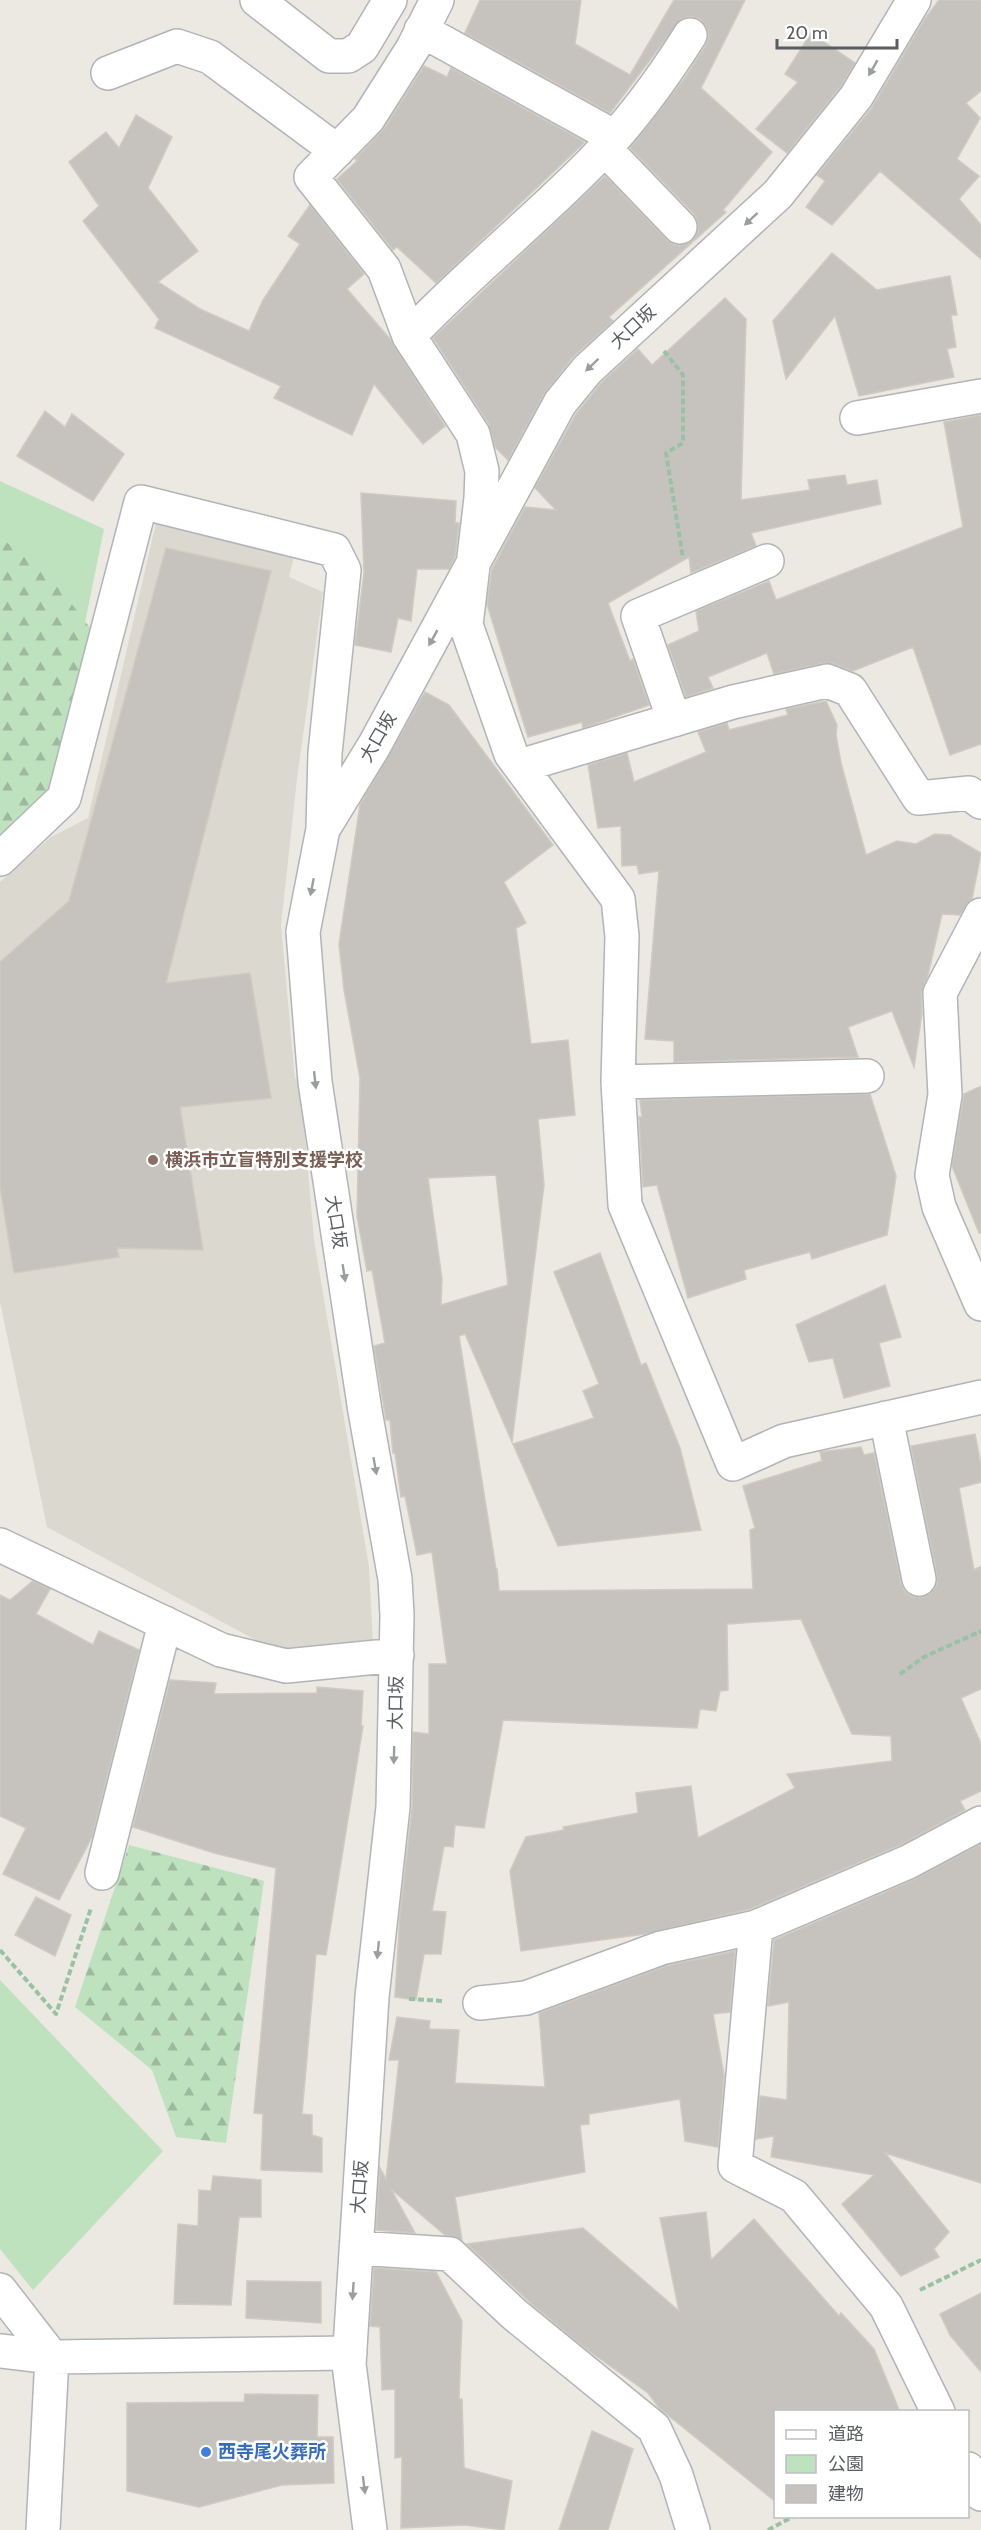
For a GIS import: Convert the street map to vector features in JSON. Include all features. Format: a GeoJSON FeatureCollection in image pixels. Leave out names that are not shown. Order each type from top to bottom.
{"type":"FeatureCollection","features":[{"type":"Feature","properties":{"kind":"street"},"geometry":{"type":"LineString","coordinates":[[258,0],[329,56],[348,56],[362,47],[390,0]]}},
{"type":"Feature","properties":{"kind":"street"},"geometry":{"type":"LineString","coordinates":[[437,0],[422,30],[368,119],[311,177],[384,269],[409,336],[473,434],[481,480],[466,625],[511,754],[618,899],[622,936],[618,1082],[625,1205],[733,1464],[783,1441],[981,1397]]}},
{"type":"Feature","properties":{"kind":"street","name":"大口坂"},"geometry":{"type":"LineString","coordinates":[[370,2530],[350,2353],[372,1997],[393,1807],[397,1655],[395,1579],[365,1411],[315,1082],[303,932],[323,830],[374,746],[560,403],[586,370],[778,194],[856,97],[914,0]]}},
{"type":"Feature","properties":{"kind":"street"},"geometry":{"type":"LineString","coordinates":[[422,30],[608,142],[680,227]]}},
{"type":"Feature","properties":{"kind":"street"},"geometry":{"type":"LineString","coordinates":[[409,336],[593,161],[663,76],[690,34]]}},
{"type":"Feature","properties":{"kind":"street"},"geometry":{"type":"LineString","coordinates":[[108,73],[177,46],[210,57],[337,151]]}},
{"type":"Feature","properties":{"kind":"street"},"geometry":{"type":"LineString","coordinates":[[857,418],[981,396]]}},
{"type":"Feature","properties":{"kind":"street"},"geometry":{"type":"LineString","coordinates":[[0,859],[64,798],[141,502],[333,550],[344,570],[325,753],[323,830]]}},
{"type":"Feature","properties":{"kind":"street"},"geometry":{"type":"LineString","coordinates":[[674,720],[638,616],[767,561]]}},
{"type":"Feature","properties":{"kind":"street"},"geometry":{"type":"LineString","coordinates":[[520,766],[733,702],[827,681],[850,690],[919,798],[969,793],[981,802]]}},
{"type":"Feature","properties":{"kind":"street"},"geometry":{"type":"LineString","coordinates":[[981,915],[940,993],[945,1095],[932,1175],[939,1207],[981,1304]]}},
{"type":"Feature","properties":{"kind":"street"},"geometry":{"type":"LineString","coordinates":[[618,1082],[867,1076]]}},
{"type":"Feature","properties":{"kind":"street"},"geometry":{"type":"LineString","coordinates":[[886,1418],[919,1580]]}},
{"type":"Feature","properties":{"kind":"street"},"geometry":{"type":"LineString","coordinates":[[0,1545],[221,1650],[286,1666],[397,1655]]}},
{"type":"Feature","properties":{"kind":"street"},"geometry":{"type":"LineString","coordinates":[[102,1873],[165,1623]]}},
{"type":"Feature","properties":{"kind":"street"},"geometry":{"type":"LineString","coordinates":[[480,2003],[526,1998],[661,1948],[756,1927],[908,1862],[981,1823]]}},
{"type":"Feature","properties":{"kind":"street"},"geometry":{"type":"LineString","coordinates":[[756,1927],[735,2166],[794,2196],[886,2306],[937,2410]]}},
{"type":"Feature","properties":{"kind":"street"},"geometry":{"type":"LineString","coordinates":[[357,2248],[450,2254],[531,2328],[654,2428],[676,2475],[693,2530]]}},
{"type":"Feature","properties":{"kind":"street"},"geometry":{"type":"LineString","coordinates":[[0,2290],[52,2357],[43,2530]]}},
{"type":"Feature","properties":{"kind":"street"},"geometry":{"type":"LineString","coordinates":[[0,2351],[52,2357],[350,2353]]}},
{"type":"Feature","properties":{"kind":"street"},"geometry":{"type":"LineString","coordinates":[[969,2471],[981,2494]]}},
{"type":"Feature","properties":{"kind":"path"},"geometry":{"type":"LineString","coordinates":[[640,320],[683,375],[683,443],[666,453],[689,594]]}},
{"type":"Feature","properties":{"kind":"path"},"geometry":{"type":"LineString","coordinates":[[900,1674],[924,1657],[981,1631]]}},
{"type":"Feature","properties":{"kind":"path"},"geometry":{"type":"LineString","coordinates":[[0,1950],[56,2014],[102,1873]]}},
{"type":"Feature","properties":{"kind":"path"},"geometry":{"type":"LineString","coordinates":[[372,1997],[480,2003]]}},
{"type":"Feature","properties":{"kind":"path"},"geometry":{"type":"LineString","coordinates":[[886,2306],[981,2260]]}},
{"type":"Feature","properties":{"kind":"path"},"geometry":{"type":"LineString","coordinates":[[768,2530],[792,2518]]}},
{"type":"Feature","properties":{"kind":"shaded area","name":"横浜市立盲特別支援学校"},"geometry":{"type":"Polygon","coordinates":[[[162,519],[294,557],[289,577],[323,592],[297,779],[281,925],[295,1079],[300,1079],[314,1240],[369,1567],[373,1644],[276,1651],[47,1527],[0,1302],[0,882],[51,837],[88,818],[156,523],[162,519]]]}},
{"type":"Feature","properties":{"kind":"green space"},"geometry":{"type":"Polygon","coordinates":[[[0,481],[104,529],[50,795],[0,840],[0,481]]]}},
{"type":"Feature","properties":{"kind":"green space"},"geometry":{"type":"Polygon","coordinates":[[[0,537],[51,577],[94,633],[50,795],[0,833],[0,537]]]}},
{"type":"Feature","properties":{"kind":"green space"},"geometry":{"type":"Polygon","coordinates":[[[129,1845],[264,1881],[226,2143],[176,2137],[152,2070],[75,2007],[129,1845]]]}},
{"type":"Feature","properties":{"kind":"green space"},"geometry":{"type":"Polygon","coordinates":[[[0,1980],[163,2151],[33,2290],[0,2249],[0,1980]]]}},
{"type":"Feature","properties":{"kind":"building"},"geometry":{"type":"Polygon","coordinates":[[[480,0],[581,0],[575,44],[630,75],[674,0],[745,0],[701,88],[772,152],[723,210],[726,212],[609,317],[613,321],[572,358],[544,394],[508,460],[495,447],[489,424],[433,338],[605,176],[667,240],[674,245],[684,245],[693,240],[698,232],[698,223],[694,214],[630,148],[684,79],[706,45],[709,35],[700,19],[690,16],[681,19],[610,113],[465,33],[480,0]]]}},
{"type":"Feature","properties":{"kind":"building"},"geometry":{"type":"Polygon","coordinates":[[[939,0],[981,0],[981,91],[966,103],[980,118],[957,159],[979,176],[959,199],[981,225],[981,259],[880,171],[832,225],[806,207],[825,181],[817,175],[871,109],[924,20],[939,0]]]}},
{"type":"Feature","properties":{"kind":"building"},"geometry":{"type":"Polygon","coordinates":[[[811,33],[855,63],[841,86],[787,153],[756,129],[798,82],[785,74],[811,33]]]}},
{"type":"Feature","properties":{"kind":"building"},"geometry":{"type":"Polygon","coordinates":[[[424,66],[447,77],[451,68],[585,142],[436,283],[397,247],[393,250],[337,179],[357,161],[355,159],[384,129],[424,66]]]}},
{"type":"Feature","properties":{"kind":"building"},"geometry":{"type":"Polygon","coordinates":[[[136,115],[172,137],[148,188],[198,251],[158,282],[200,309],[249,331],[263,300],[300,244],[288,236],[310,205],[364,274],[347,289],[390,339],[445,426],[423,444],[374,384],[352,435],[274,398],[281,386],[155,328],[159,319],[83,221],[99,206],[69,162],[106,132],[119,148],[136,115]]]}},
{"type":"Feature","properties":{"kind":"building"},"geometry":{"type":"Polygon","coordinates":[[[832,253],[877,290],[950,276],[957,315],[951,315],[956,347],[947,349],[954,377],[859,396],[835,316],[786,379],[773,321],[832,253]]]}},
{"type":"Feature","properties":{"kind":"building"},"geometry":{"type":"Polygon","coordinates":[[[725,298],[746,319],[741,500],[810,490],[808,480],[845,475],[847,485],[877,480],[881,504],[751,533],[756,546],[691,573],[689,557],[608,603],[630,661],[633,659],[649,705],[583,728],[582,722],[528,737],[487,604],[492,569],[525,507],[556,510],[535,488],[576,414],[601,383],[638,349],[652,365],[725,298]]]}},
{"type":"Feature","properties":{"kind":"building"},"geometry":{"type":"Polygon","coordinates":[[[45,411],[65,427],[72,414],[124,454],[93,501],[17,456],[45,411]]]}},
{"type":"Feature","properties":{"kind":"building"},"geometry":{"type":"Polygon","coordinates":[[[981,415],[981,744],[950,755],[913,647],[853,671],[824,663],[774,674],[767,653],[708,677],[713,688],[686,697],[668,645],[699,631],[696,611],[769,581],[776,600],[963,527],[944,422],[981,415]]]}},
{"type":"Feature","properties":{"kind":"building"},"geometry":{"type":"Polygon","coordinates":[[[361,493],[456,501],[455,523],[459,523],[455,557],[449,569],[417,569],[411,621],[398,618],[391,652],[355,645],[364,573],[361,493]]]}},
{"type":"Feature","properties":{"kind":"building"},"geometry":{"type":"Polygon","coordinates":[[[166,548],[271,571],[166,983],[250,973],[271,1098],[180,1107],[203,1250],[117,1248],[119,1257],[14,1273],[0,1187],[0,962],[69,901],[166,548]]]}},
{"type":"Feature","properties":{"kind":"building"},"geometry":{"type":"Polygon","coordinates":[[[425,692],[449,705],[553,845],[504,882],[526,923],[516,928],[531,1044],[568,1040],[575,1115],[538,1119],[544,1185],[512,1442],[465,1334],[459,1336],[499,1591],[753,1589],[750,1530],[755,1528],[743,1486],[822,1461],[820,1452],[861,1447],[864,1455],[874,1453],[901,1583],[905,1592],[913,1597],[923,1597],[931,1593],[937,1585],[937,1575],[911,1446],[975,1434],[981,1465],[981,1482],[959,1488],[974,1570],[981,1566],[981,1689],[961,1698],[981,1744],[981,1791],[960,1801],[965,1810],[900,1845],[750,1909],[645,1934],[521,1951],[510,1871],[526,1837],[564,1830],[563,1827],[638,1813],[636,1793],[691,1786],[698,1838],[795,1788],[787,1774],[892,1761],[891,1736],[852,1734],[801,1619],[727,1624],[728,1690],[720,1691],[716,1711],[700,1709],[697,1728],[503,1720],[484,1828],[455,1825],[453,1847],[444,1846],[432,1911],[446,1912],[441,1954],[424,1954],[416,2000],[395,1997],[400,1914],[412,1809],[413,1732],[429,1734],[429,1664],[447,1664],[432,1552],[417,1555],[405,1496],[401,1497],[390,1420],[386,1420],[374,1346],[385,1343],[372,1270],[367,1271],[357,1216],[360,1078],[344,990],[339,944],[360,805],[425,692]],[[496,1175],[428,1178],[442,1279],[441,1305],[508,1285],[496,1175]]]}},
{"type":"Feature","properties":{"kind":"building"},"geometry":{"type":"Polygon","coordinates":[[[826,701],[837,725],[836,735],[841,763],[866,855],[897,841],[916,844],[935,834],[950,835],[981,853],[972,899],[960,915],[942,914],[928,975],[921,993],[922,1013],[914,1067],[892,1011],[848,1027],[858,1057],[674,1062],[674,1041],[645,1039],[659,871],[639,874],[637,865],[622,866],[621,826],[598,828],[588,765],[627,753],[634,782],[706,752],[698,732],[727,723],[729,730],[788,715],[786,709],[826,701]]]}},
{"type":"Feature","properties":{"kind":"building"},"geometry":{"type":"Polygon","coordinates":[[[981,1086],[981,1233],[979,1233],[952,1166],[964,1094],[981,1086]]]}},
{"type":"Feature","properties":{"kind":"building"},"geometry":{"type":"Polygon","coordinates":[[[870,1094],[896,1176],[887,1235],[812,1259],[810,1252],[744,1270],[746,1279],[688,1298],[657,1185],[643,1187],[640,1100],[870,1094]]]}},
{"type":"Feature","properties":{"kind":"building"},"geometry":{"type":"Polygon","coordinates":[[[600,1253],[641,1365],[646,1363],[680,1448],[701,1530],[558,1546],[513,1444],[594,1418],[583,1391],[599,1384],[554,1272],[600,1253]]]}},
{"type":"Feature","properties":{"kind":"building"},"geometry":{"type":"Polygon","coordinates":[[[885,1285],[901,1337],[879,1343],[890,1386],[844,1398],[833,1358],[809,1362],[796,1325],[885,1285]]]}},
{"type":"Feature","properties":{"kind":"building"},"geometry":{"type":"Polygon","coordinates":[[[33,1581],[50,1589],[36,1614],[93,1645],[99,1631],[139,1650],[92,1837],[59,1900],[3,1874],[26,1828],[0,1816],[0,1595],[10,1600],[33,1581]]]}},
{"type":"Feature","properties":{"kind":"building"},"geometry":{"type":"Polygon","coordinates":[[[170,1680],[216,1683],[214,1694],[317,1693],[317,1687],[363,1691],[361,1726],[363,1726],[326,1955],[316,1954],[302,2114],[312,2115],[312,2135],[322,2138],[322,2172],[261,2170],[263,2114],[254,2113],[276,1868],[214,1853],[133,1827],[170,1680]]]}},
{"type":"Feature","properties":{"kind":"building"},"geometry":{"type":"Polygon","coordinates":[[[981,1844],[981,2183],[885,2153],[949,2232],[934,2249],[939,2257],[901,2276],[842,2204],[874,2175],[771,2157],[774,2136],[756,2139],[760,2096],[787,2100],[789,2002],[768,2006],[774,1940],[915,1879],[981,1844]]]}},
{"type":"Feature","properties":{"kind":"building"},"geometry":{"type":"Polygon","coordinates":[[[36,1897],[71,1915],[55,1956],[15,1935],[36,1897]]]}},
{"type":"Feature","properties":{"kind":"building"},"geometry":{"type":"Polygon","coordinates":[[[735,1951],[730,2012],[713,2014],[724,2075],[718,2147],[685,2141],[680,2099],[589,2114],[589,2124],[580,2125],[585,2172],[455,2197],[462,2240],[445,2235],[391,2189],[415,2233],[376,2230],[380,2168],[386,2179],[399,2060],[389,2060],[397,2017],[430,2021],[429,2029],[459,2030],[455,2083],[545,2087],[539,2013],[666,1966],[735,1951]]]}},
{"type":"Feature","properties":{"kind":"building"},"geometry":{"type":"Polygon","coordinates":[[[213,2176],[261,2180],[261,2217],[239,2217],[231,2305],[174,2304],[178,2224],[198,2226],[199,2190],[211,2191],[213,2176]]]}},
{"type":"Feature","properties":{"kind":"building"},"geometry":{"type":"Polygon","coordinates":[[[706,2212],[711,2260],[754,2219],[839,2316],[841,2313],[874,2349],[899,2410],[774,2410],[774,2500],[659,2408],[648,2393],[585,2348],[534,2306],[467,2244],[583,2228],[679,2311],[660,2218],[706,2212]]]}},
{"type":"Feature","properties":{"kind":"building"},"geometry":{"type":"Polygon","coordinates":[[[374,2268],[436,2272],[462,2321],[459,2399],[462,2399],[464,2468],[512,2481],[504,2530],[465,2525],[401,2528],[402,2457],[395,2458],[395,2389],[382,2390],[380,2327],[370,2326],[374,2268]]]}},
{"type":"Feature","properties":{"kind":"building"},"geometry":{"type":"Polygon","coordinates":[[[247,2281],[321,2282],[321,2323],[246,2318],[247,2281]]]}},
{"type":"Feature","properties":{"kind":"building"},"geometry":{"type":"Polygon","coordinates":[[[981,2293],[981,2372],[950,2335],[940,2314],[981,2293]]]}},
{"type":"Feature","properties":{"kind":"building"},"geometry":{"type":"Polygon","coordinates":[[[245,2394],[318,2395],[317,2437],[333,2437],[334,2483],[282,2485],[199,2507],[127,2491],[127,2403],[244,2402],[245,2394]]]}},
{"type":"Feature","properties":{"kind":"building"},"geometry":{"type":"Polygon","coordinates":[[[592,2431],[633,2449],[608,2530],[559,2530],[592,2431]]]}},
{"type":"Feature","properties":{"kind":"place","name":"横浜市立盲特別支援学校"},"geometry":{"type":"Point","coordinates":[153,1160]}},
{"type":"Feature","properties":{"kind":"place","name":"西寺尾火葬所"},"geometry":{"type":"Point","coordinates":[206,2452]}}]}
